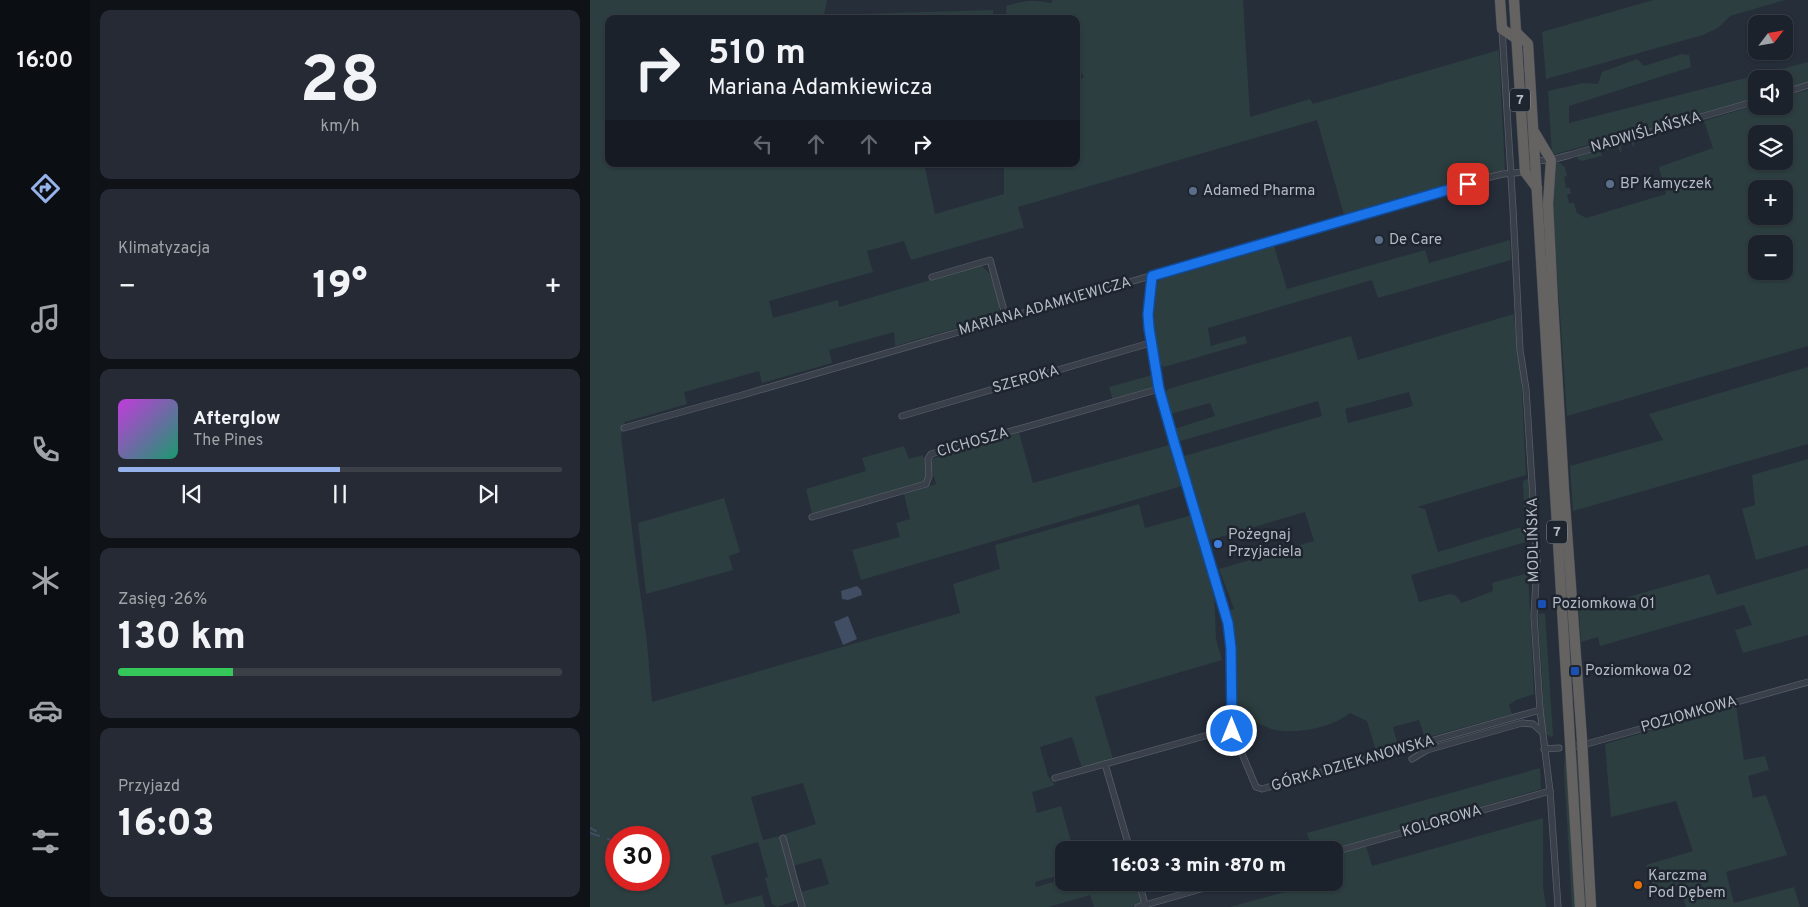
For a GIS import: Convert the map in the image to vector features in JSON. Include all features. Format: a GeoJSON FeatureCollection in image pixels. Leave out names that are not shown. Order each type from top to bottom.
{"type":"FeatureCollection","features":[{"type":"Feature","properties":{"kind":"highway"},"geometry":{"type":"LineString","coordinates":[[1500,0],[1502,33],[1517,39]]}},
{"type":"Feature","properties":{"kind":"highway","name":"7"},"geometry":{"type":"LineString","coordinates":[[1514,0],[1525,172]]}},
{"type":"Feature","properties":{"kind":"highway","name":"7"},"geometry":{"type":"LineString","coordinates":[[1517,39],[1528,44],[1580,907]]}},
{"type":"Feature","properties":{"kind":"highway"},"geometry":{"type":"LineString","coordinates":[[1534,130],[1550,160],[1548,204],[1554,322],[1583,745],[1591,907]]}},
{"type":"Feature","properties":{"kind":"highway"},"geometry":{"type":"LineString","coordinates":[[1525,172],[1537,188]]}},
{"type":"Feature","properties":{"kind":"street","name":"MODLIŃSKA"},"geometry":{"type":"LineString","coordinates":[[1502,33],[1520,350],[1526,389],[1536,552],[1534,616],[1540,710],[1550,792],[1558,907]]}},
{"type":"Feature","properties":{"kind":"street"},"geometry":{"type":"LineString","coordinates":[[1793,90],[1808,86]]}},
{"type":"Feature","properties":{"kind":"street","name":"NADWIŚLAŃSKA"},"geometry":{"type":"LineString","coordinates":[[1535,161],[1550,160],[1748,102]]}},
{"type":"Feature","properties":{"kind":"street"},"geometry":{"type":"LineString","coordinates":[[1524,155],[1529,160],[1535,161]]}},
{"type":"Feature","properties":{"kind":"street","name":"MARIANA ADAMKIEWICZA"},"geometry":{"type":"LineString","coordinates":[[624,428],[748,394],[1486,178],[1525,172]]}},
{"type":"Feature","properties":{"kind":"street"},"geometry":{"type":"LineString","coordinates":[[932,277],[990,260],[1006,318]]}},
{"type":"Feature","properties":{"kind":"street"},"geometry":{"type":"LineString","coordinates":[[1055,778],[1218,732],[1232,731],[1231,648],[1228,623],[1159,389],[1150,343],[1148,314],[1152,276]]}},
{"type":"Feature","properties":{"kind":"street","name":"SZEROKA"},"geometry":{"type":"LineString","coordinates":[[902,416],[1150,343]]}},
{"type":"Feature","properties":{"kind":"street","name":"CICHOSZA"},"geometry":{"type":"LineString","coordinates":[[812,517],[926,484],[929,476],[928,459],[931,454],[1159,389]]}},
{"type":"Feature","properties":{"kind":"street","name":"POZIOMKOWA"},"geometry":{"type":"LineString","coordinates":[[1570,747],[1808,682]]}},
{"type":"Feature","properties":{"kind":"street","name":"GÓRKA DZIEKANOWSKA"},"geometry":{"type":"LineString","coordinates":[[1232,731],[1256,787],[1262,790],[1540,710]]}},
{"type":"Feature","properties":{"kind":"street"},"geometry":{"type":"LineString","coordinates":[[1412,759],[1427,750],[1522,722],[1533,724],[1542,732]]}},
{"type":"Feature","properties":{"kind":"street"},"geometry":{"type":"LineString","coordinates":[[1544,749],[1559,748]]}},
{"type":"Feature","properties":{"kind":"street"},"geometry":{"type":"LineString","coordinates":[[1106,764],[1127,841]]}},
{"type":"Feature","properties":{"kind":"street","name":"KOLOROWA"},"geometry":{"type":"LineString","coordinates":[[1343,850],[1550,792]]}},
{"type":"Feature","properties":{"kind":"street"},"geometry":{"type":"LineString","coordinates":[[783,838],[802,907]]}},
{"type":"Feature","properties":{"kind":"street"},"geometry":{"type":"LineString","coordinates":[[1141,891],[1145,905]]}},
{"type":"Feature","properties":{"kind":"street"},"geometry":{"type":"LineString","coordinates":[[1138,907],[1194,891]]}},
{"type":"Feature","properties":{"kind":"shaded area"},"geometry":{"type":"Polygon","coordinates":[[[590,0],[827,0],[824,15],[605,15],[605,167],[925,167],[935,214],[1004,194],[1004,167],[1080,167],[1080,80],[1084,77],[1080,73],[1080,15],[1007,15],[1006,6],[1012,4],[1029,1],[1051,3],[1053,0],[1243,0],[1250,117],[1310,99],[1313,104],[1499,50],[1505,170],[1344,215],[1317,120],[1018,207],[1024,228],[911,260],[904,241],[867,251],[873,272],[769,301],[773,318],[838,300],[839,307],[981,265],[990,274],[999,304],[999,315],[895,346],[894,332],[829,350],[832,363],[762,383],[759,371],[684,392],[687,404],[625,422],[621,435],[647,642],[652,702],[960,613],[953,584],[1000,569],[995,545],[1139,504],[1145,528],[1192,515],[1214,588],[1216,639],[1222,660],[1095,697],[1113,759],[1082,768],[1072,737],[1040,747],[1048,776],[1055,785],[1032,792],[1037,813],[1061,806],[1071,841],[1055,841],[1055,876],[1035,882],[1036,887],[1055,882],[1055,891],[1137,891],[1141,904],[1131,907],[1094,907],[1090,895],[1049,907],[805,907],[801,892],[829,884],[821,858],[793,866],[785,834],[816,824],[803,783],[751,797],[763,840],[780,836],[798,900],[777,907],[772,904],[765,878],[768,877],[758,842],[711,856],[725,905],[762,895],[765,907],[590,907],[590,0]]]}},
{"type":"Feature","properties":{"kind":"shaded area"},"geometry":{"type":"Polygon","coordinates":[[[1653,0],[1785,0],[1730,16],[1718,28],[1703,35],[1546,79],[1542,32],[1653,0]]]}},
{"type":"Feature","properties":{"kind":"shaded area"},"geometry":{"type":"Polygon","coordinates":[[[993,10],[993,15],[824,15],[993,10]]]}},
{"type":"Feature","properties":{"kind":"shaded area"},"geometry":{"type":"Polygon","coordinates":[[[1682,54],[1689,55],[1691,67],[1569,106],[1569,123],[1748,77],[1748,101],[1552,155],[1548,91],[1583,83],[1598,84],[1602,72],[1637,59],[1644,66],[1682,54]]]}},
{"type":"Feature","properties":{"kind":"shaded area"},"geometry":{"type":"Polygon","coordinates":[[[1808,62],[1808,85],[1793,89],[1793,70],[1777,70],[1808,62]]]}},
{"type":"Feature","properties":{"kind":"shaded area"},"geometry":{"type":"Polygon","coordinates":[[[1808,90],[1808,346],[1567,416],[1554,228],[1550,199],[1555,163],[1560,163],[1565,167],[1567,176],[1564,177],[1566,188],[1570,188],[1571,194],[1567,194],[1569,203],[1574,203],[1577,213],[1586,218],[1666,194],[1659,167],[1713,148],[1704,121],[1748,107],[1748,115],[1793,115],[1793,94],[1808,90]]]}},
{"type":"Feature","properties":{"kind":"shaded area"},"geometry":{"type":"Polygon","coordinates":[[[1629,140],[1635,141],[1633,147],[1631,143],[1621,146],[1622,151],[1620,152],[1618,147],[1601,152],[1602,156],[1581,161],[1577,159],[1578,156],[1629,140]]]}},
{"type":"Feature","properties":{"kind":"shaded area"},"geometry":{"type":"Polygon","coordinates":[[[1510,240],[1511,260],[1378,298],[1372,280],[1208,328],[1211,346],[1245,336],[1247,343],[1164,367],[1158,363],[1153,332],[1152,307],[1155,286],[1160,279],[1274,246],[1287,289],[1425,250],[1429,263],[1510,240]]]}},
{"type":"Feature","properties":{"kind":"shaded area"},"geometry":{"type":"Polygon","coordinates":[[[1514,314],[1521,373],[1526,475],[1417,507],[1425,509],[1438,552],[1532,524],[1533,540],[1411,575],[1419,602],[1450,594],[1455,595],[1462,603],[1493,591],[1492,583],[1528,573],[1534,694],[1516,700],[1509,705],[1512,714],[1425,738],[1419,720],[1393,727],[1398,745],[1376,751],[1367,721],[1350,713],[1334,723],[1314,729],[1275,730],[1253,721],[1252,724],[1237,727],[1237,645],[1230,610],[1234,609],[1219,569],[1314,541],[1305,512],[1207,541],[1192,486],[1181,457],[1322,416],[1318,401],[1177,442],[1174,429],[1215,416],[1210,403],[1170,414],[1165,394],[1168,389],[1351,336],[1358,360],[1514,314]],[[1409,392],[1345,409],[1348,423],[1413,406],[1409,392]]]}},
{"type":"Feature","properties":{"kind":"shaded area"},"geometry":{"type":"Polygon","coordinates":[[[1808,367],[1808,444],[1573,511],[1570,466],[1663,440],[1649,414],[1808,367]]]}},
{"type":"Feature","properties":{"kind":"shaded area"},"geometry":{"type":"Polygon","coordinates":[[[1152,375],[1154,389],[1113,401],[1109,387],[1152,375]]]}},
{"type":"Feature","properties":{"kind":"shaded area"},"geometry":{"type":"Polygon","coordinates":[[[1019,433],[1033,483],[1169,445],[1182,486],[861,580],[852,550],[900,537],[896,523],[910,519],[904,494],[936,484],[930,463],[934,458],[1019,433]]]}},
{"type":"Feature","properties":{"kind":"shaded area"},"geometry":{"type":"Polygon","coordinates":[[[904,446],[909,459],[923,455],[928,476],[925,482],[812,514],[806,489],[866,471],[862,458],[904,446]]]}},
{"type":"Feature","properties":{"kind":"shaded area"},"geometry":{"type":"Polygon","coordinates":[[[1808,459],[1808,545],[1756,560],[1742,509],[1755,505],[1752,475],[1808,459]]]}},
{"type":"Feature","properties":{"kind":"shaded area"},"geometry":{"type":"Polygon","coordinates":[[[1528,479],[1530,508],[1524,510],[1523,481],[1528,479]]]}},
{"type":"Feature","properties":{"kind":"shaded area"},"geometry":{"type":"Polygon","coordinates":[[[724,498],[740,552],[729,556],[733,570],[646,594],[638,523],[724,498]]]}},
{"type":"Feature","properties":{"kind":"shaded area"},"geometry":{"type":"Polygon","coordinates":[[[1808,568],[1808,635],[1743,653],[1735,630],[1752,625],[1744,605],[1600,646],[1598,637],[1581,642],[1579,611],[1709,574],[1717,595],[1808,568]]]}},
{"type":"Feature","properties":{"kind":"shaded area"},"geometry":{"type":"Polygon","coordinates":[[[1545,613],[1553,736],[1551,737],[1544,733],[1538,614],[1545,613]]]}},
{"type":"Feature","properties":{"kind":"shaded area"},"geometry":{"type":"Polygon","coordinates":[[[1736,706],[1744,760],[1765,756],[1769,770],[1748,776],[1753,798],[1766,795],[1787,855],[1726,872],[1734,903],[1794,887],[1800,907],[1686,907],[1679,886],[1655,893],[1646,865],[1693,851],[1676,801],[1611,817],[1605,744],[1736,706]]]}},
{"type":"Feature","properties":{"kind":"shaded area"},"geometry":{"type":"Polygon","coordinates":[[[1565,749],[1576,907],[1572,907],[1564,771],[1565,749]]]}},
{"type":"Feature","properties":{"kind":"shaded area"},"geometry":{"type":"Polygon","coordinates":[[[1578,753],[1588,907],[1585,907],[1576,754],[1578,753]]]}},
{"type":"Feature","properties":{"kind":"shaded area"},"geometry":{"type":"Polygon","coordinates":[[[1540,768],[1541,789],[1343,847],[1343,841],[1310,841],[1307,833],[1540,768]]]}},
{"type":"Feature","properties":{"kind":"shaded area"},"geometry":{"type":"Polygon","coordinates":[[[1543,818],[1543,886],[1546,907],[1230,907],[1288,891],[1343,891],[1343,852],[1366,846],[1372,866],[1543,818]]]}},
{"type":"Feature","properties":{"kind":"water"},"geometry":{"type":"Polygon","coordinates":[[[857,586],[861,590],[862,595],[848,600],[842,599],[841,591],[857,586]]]}},
{"type":"Feature","properties":{"kind":"water"},"geometry":{"type":"Polygon","coordinates":[[[848,616],[857,639],[843,645],[834,622],[848,616]]]}},
{"type":"Feature","properties":{"kind":"waterway"},"geometry":{"type":"LineString","coordinates":[[590,828],[596,831]]}},
{"type":"Feature","properties":{"kind":"waterway"},"geometry":{"type":"LineString","coordinates":[[590,833],[599,836]]}},
{"type":"Feature","properties":{"kind":"place","name":"BP Kamyczek"},"geometry":{"type":"Point","coordinates":[1610,184]}},
{"type":"Feature","properties":{"kind":"place","name":"Adamed Pharma"},"geometry":{"type":"Point","coordinates":[1193,191]}},
{"type":"Feature","properties":{"kind":"place","name":"De Care"},"geometry":{"type":"Point","coordinates":[1379,240]}},
{"type":"Feature","properties":{"kind":"place","name":"Pożegnaj Przyjaciela"},"geometry":{"type":"Point","coordinates":[1218,544]}},
{"type":"Feature","properties":{"kind":"place","name":"Poziomkowa 01"},"geometry":{"type":"Point","coordinates":[1542,604]}},
{"type":"Feature","properties":{"kind":"place","name":"Poziomkowa 02"},"geometry":{"type":"Point","coordinates":[1575,671]}},
{"type":"Feature","properties":{"kind":"place","name":"Karczma Pod Dębem"},"geometry":{"type":"Point","coordinates":[1638,885]}},
{"type":"Feature","properties":{"kind":"route"},"geometry":{"type":"LineString","coordinates":[[1232,731],[1231,648],[1228,623],[1159,389],[1150,343],[1148,314],[1152,276],[1468,184]]}}]}
